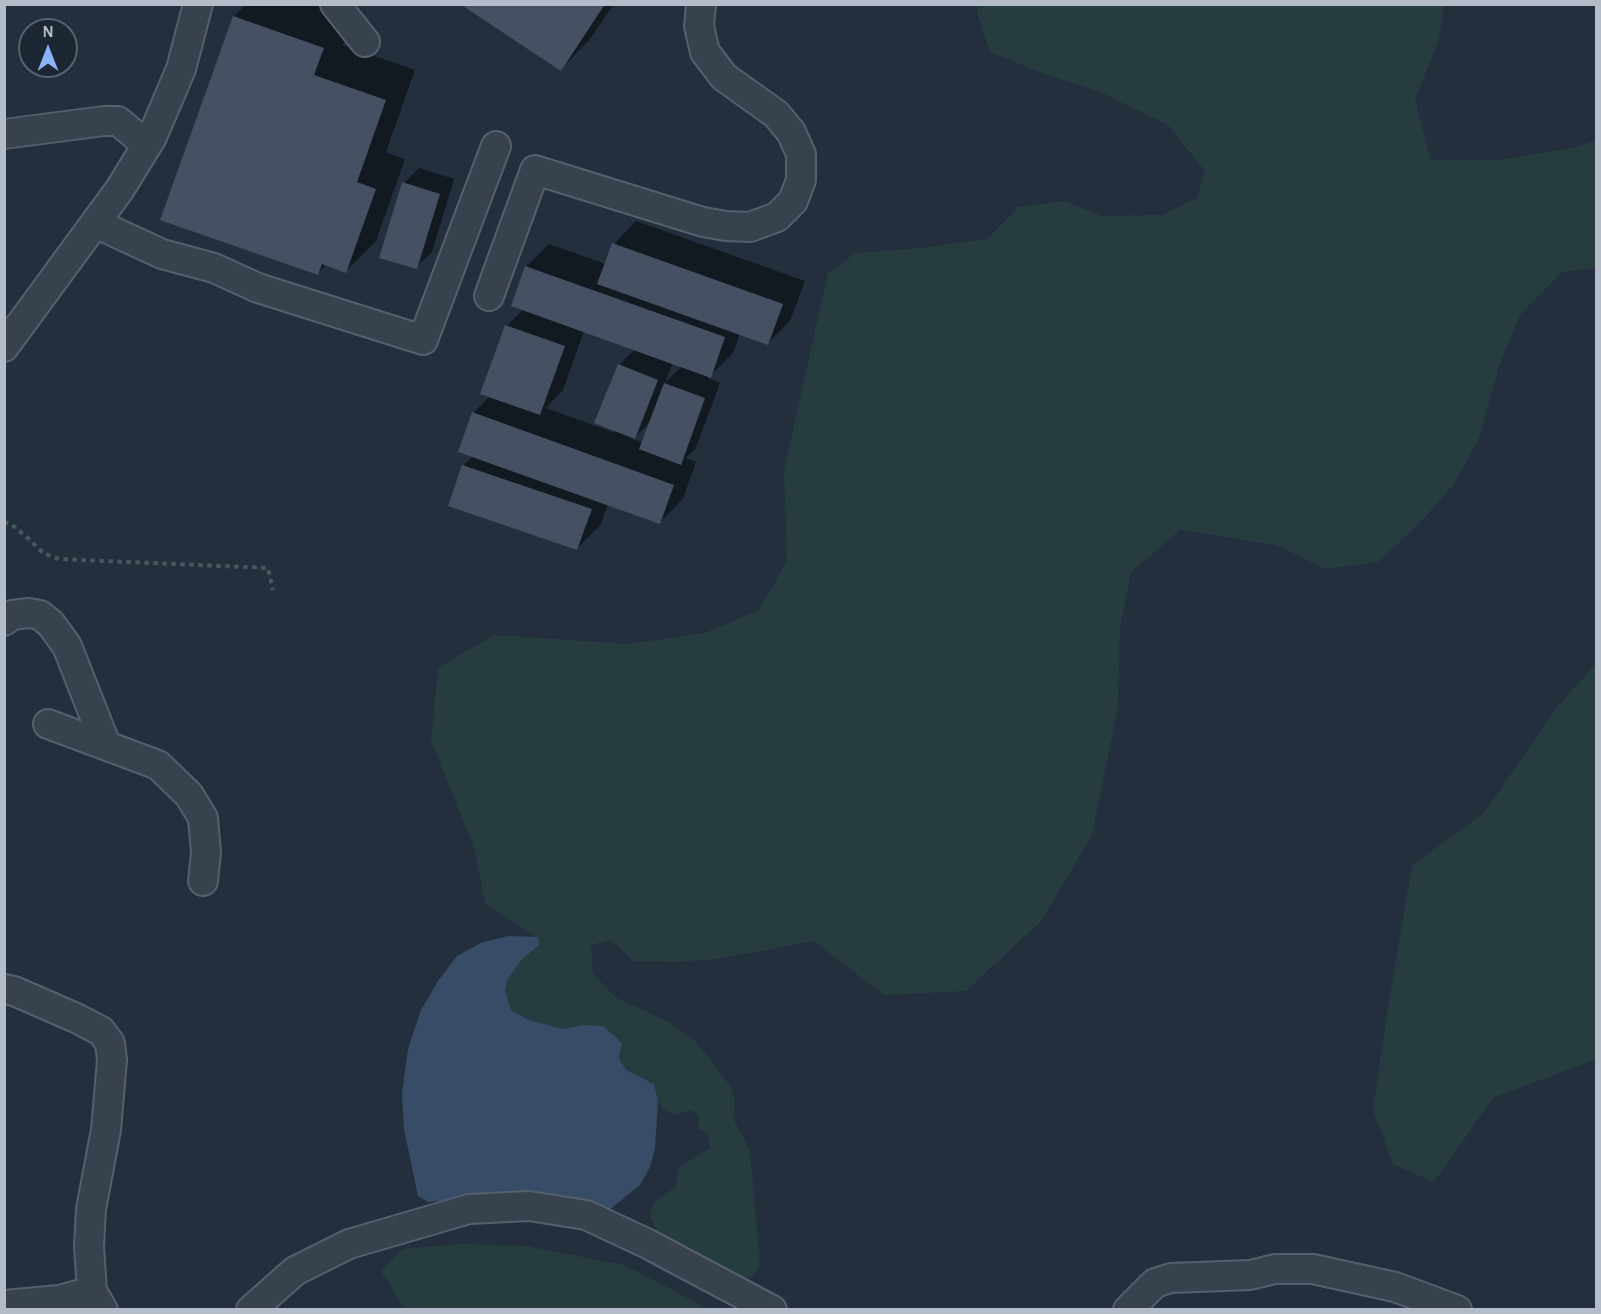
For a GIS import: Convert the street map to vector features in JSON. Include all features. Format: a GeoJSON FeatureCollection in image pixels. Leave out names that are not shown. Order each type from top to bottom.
{"type":"FeatureCollection","features":[{"type":"Feature","properties":{"kind":"street"},"geometry":{"type":"LineString","coordinates":[[4,347],[120,189],[152,137],[181,69],[198,4]]}},
{"type":"Feature","properties":{"kind":"street"},"geometry":{"type":"LineString","coordinates":[[335,4],[365,42]]}},
{"type":"Feature","properties":{"kind":"street"},"geometry":{"type":"LineString","coordinates":[[489,296],[535,170],[703,222],[726,226],[750,227],[777,217],[793,201],[801,180],[801,154],[791,132],[776,114],[724,77],[705,52],[699,26],[701,4]]}},
{"type":"Feature","properties":{"kind":"street"},"geometry":{"type":"LineString","coordinates":[[4,134],[104,121],[118,122],[147,145]]}},
{"type":"Feature","properties":{"kind":"street"},"geometry":{"type":"LineString","coordinates":[[95,223],[162,254],[214,268],[258,288],[423,340],[496,146]]}},
{"type":"Feature","properties":{"kind":"street"},"geometry":{"type":"LineString","coordinates":[[4,621],[12,615],[29,613],[40,615],[51,624],[67,646],[106,745]]}},
{"type":"Feature","properties":{"kind":"street"},"geometry":{"type":"LineString","coordinates":[[48,724],[158,765],[189,795],[202,818],[206,853],[202,881]]}},
{"type":"Feature","properties":{"kind":"street"},"geometry":{"type":"LineString","coordinates":[[4,989],[14,991],[101,1031],[110,1043],[112,1060],[106,1130],[91,1209],[89,1247],[98,1300],[60,1300],[4,1305]]}},
{"type":"Feature","properties":{"kind":"street"},"geometry":{"type":"LineString","coordinates":[[251,1310],[295,1271],[349,1244],[469,1209],[529,1206],[586,1215],[666,1253],[772,1310]]}},
{"type":"Feature","properties":{"kind":"street"},"geometry":{"type":"LineString","coordinates":[[1128,1310],[1155,1283],[1171,1278],[1250,1275],[1275,1269],[1313,1269],[1395,1287],[1457,1310]]}},
{"type":"Feature","properties":{"kind":"path"},"geometry":{"type":"LineString","coordinates":[[4,522],[11,524],[29,538],[43,553],[59,559],[268,568],[273,590]]}},
{"type":"Feature","properties":{"kind":"green space"},"geometry":{"type":"Polygon","coordinates":[[[978,5],[1444,5],[1439,39],[1415,99],[1430,160],[1498,160],[1571,148],[1596,141],[1596,268],[1562,272],[1520,315],[1499,366],[1478,441],[1453,485],[1419,524],[1378,562],[1326,569],[1276,545],[1180,530],[1131,572],[1120,627],[1118,708],[1092,835],[1041,921],[966,991],[884,995],[814,941],[718,959],[673,962],[633,961],[611,940],[591,945],[593,973],[615,997],[670,1023],[697,1043],[731,1087],[735,1102],[733,1118],[750,1150],[760,1266],[751,1277],[739,1278],[661,1241],[650,1216],[654,1202],[677,1186],[677,1169],[710,1148],[708,1134],[699,1129],[699,1116],[690,1110],[677,1115],[664,1110],[658,1101],[654,1084],[626,1070],[619,1058],[582,1025],[563,1029],[529,1020],[511,1010],[505,991],[507,979],[522,959],[538,945],[538,938],[485,903],[475,851],[431,741],[438,668],[494,635],[628,644],[705,633],[759,610],[787,561],[784,470],[828,273],[855,253],[912,249],[987,239],[1018,207],[1066,201],[1101,216],[1163,215],[1197,198],[1205,171],[1168,125],[1098,91],[1047,75],[990,52],[977,13],[978,5]]]}},
{"type":"Feature","properties":{"kind":"green space"},"geometry":{"type":"Polygon","coordinates":[[[1596,664],[1596,1059],[1493,1098],[1434,1182],[1393,1164],[1373,1110],[1412,865],[1484,813],[1557,707],[1596,664]]]}},
{"type":"Feature","properties":{"kind":"green space"},"geometry":{"type":"Polygon","coordinates":[[[460,1244],[526,1246],[624,1265],[709,1309],[405,1309],[381,1271],[403,1249],[460,1244]]]}},
{"type":"Feature","properties":{"kind":"water"},"geometry":{"type":"Polygon","coordinates":[[[508,936],[538,937],[539,945],[522,959],[507,980],[505,991],[511,1010],[529,1020],[563,1029],[582,1025],[603,1026],[622,1043],[619,1058],[626,1070],[654,1084],[658,1101],[655,1148],[650,1167],[640,1185],[608,1211],[561,1196],[521,1192],[477,1194],[428,1202],[418,1196],[404,1129],[402,1094],[408,1049],[421,1010],[438,981],[457,956],[481,943],[508,936]]]}},
{"type":"Feature","properties":{"kind":"building"},"geometry":{"type":"Polygon","coordinates":[[[460,4],[605,4],[561,71],[460,4]]]}},
{"type":"Feature","properties":{"kind":"building"},"geometry":{"type":"Polygon","coordinates":[[[233,16],[324,48],[314,75],[386,100],[357,182],[376,189],[346,273],[322,264],[318,275],[160,220],[233,16]]]}},
{"type":"Feature","properties":{"kind":"building"},"geometry":{"type":"Polygon","coordinates":[[[402,182],[440,194],[417,269],[379,258],[402,182]]]}},
{"type":"Feature","properties":{"kind":"building"},"geometry":{"type":"Polygon","coordinates":[[[612,243],[783,304],[768,345],[597,284],[612,243]]]}},
{"type":"Feature","properties":{"kind":"building"},"geometry":{"type":"Polygon","coordinates":[[[525,266],[725,337],[711,378],[511,306],[525,266]]]}},
{"type":"Feature","properties":{"kind":"building"},"geometry":{"type":"Polygon","coordinates":[[[505,325],[565,346],[540,415],[480,394],[505,325]]]}},
{"type":"Feature","properties":{"kind":"building"},"geometry":{"type":"Polygon","coordinates":[[[618,364],[658,380],[635,439],[594,423],[618,364]]]}},
{"type":"Feature","properties":{"kind":"building"},"geometry":{"type":"Polygon","coordinates":[[[664,383],[705,398],[681,465],[639,449],[664,383]]]}},
{"type":"Feature","properties":{"kind":"building"},"geometry":{"type":"Polygon","coordinates":[[[472,412],[674,485],[660,524],[458,452],[472,412]]]}},
{"type":"Feature","properties":{"kind":"building"},"geometry":{"type":"Polygon","coordinates":[[[462,465],[592,509],[577,550],[448,506],[462,465]]]}}]}
